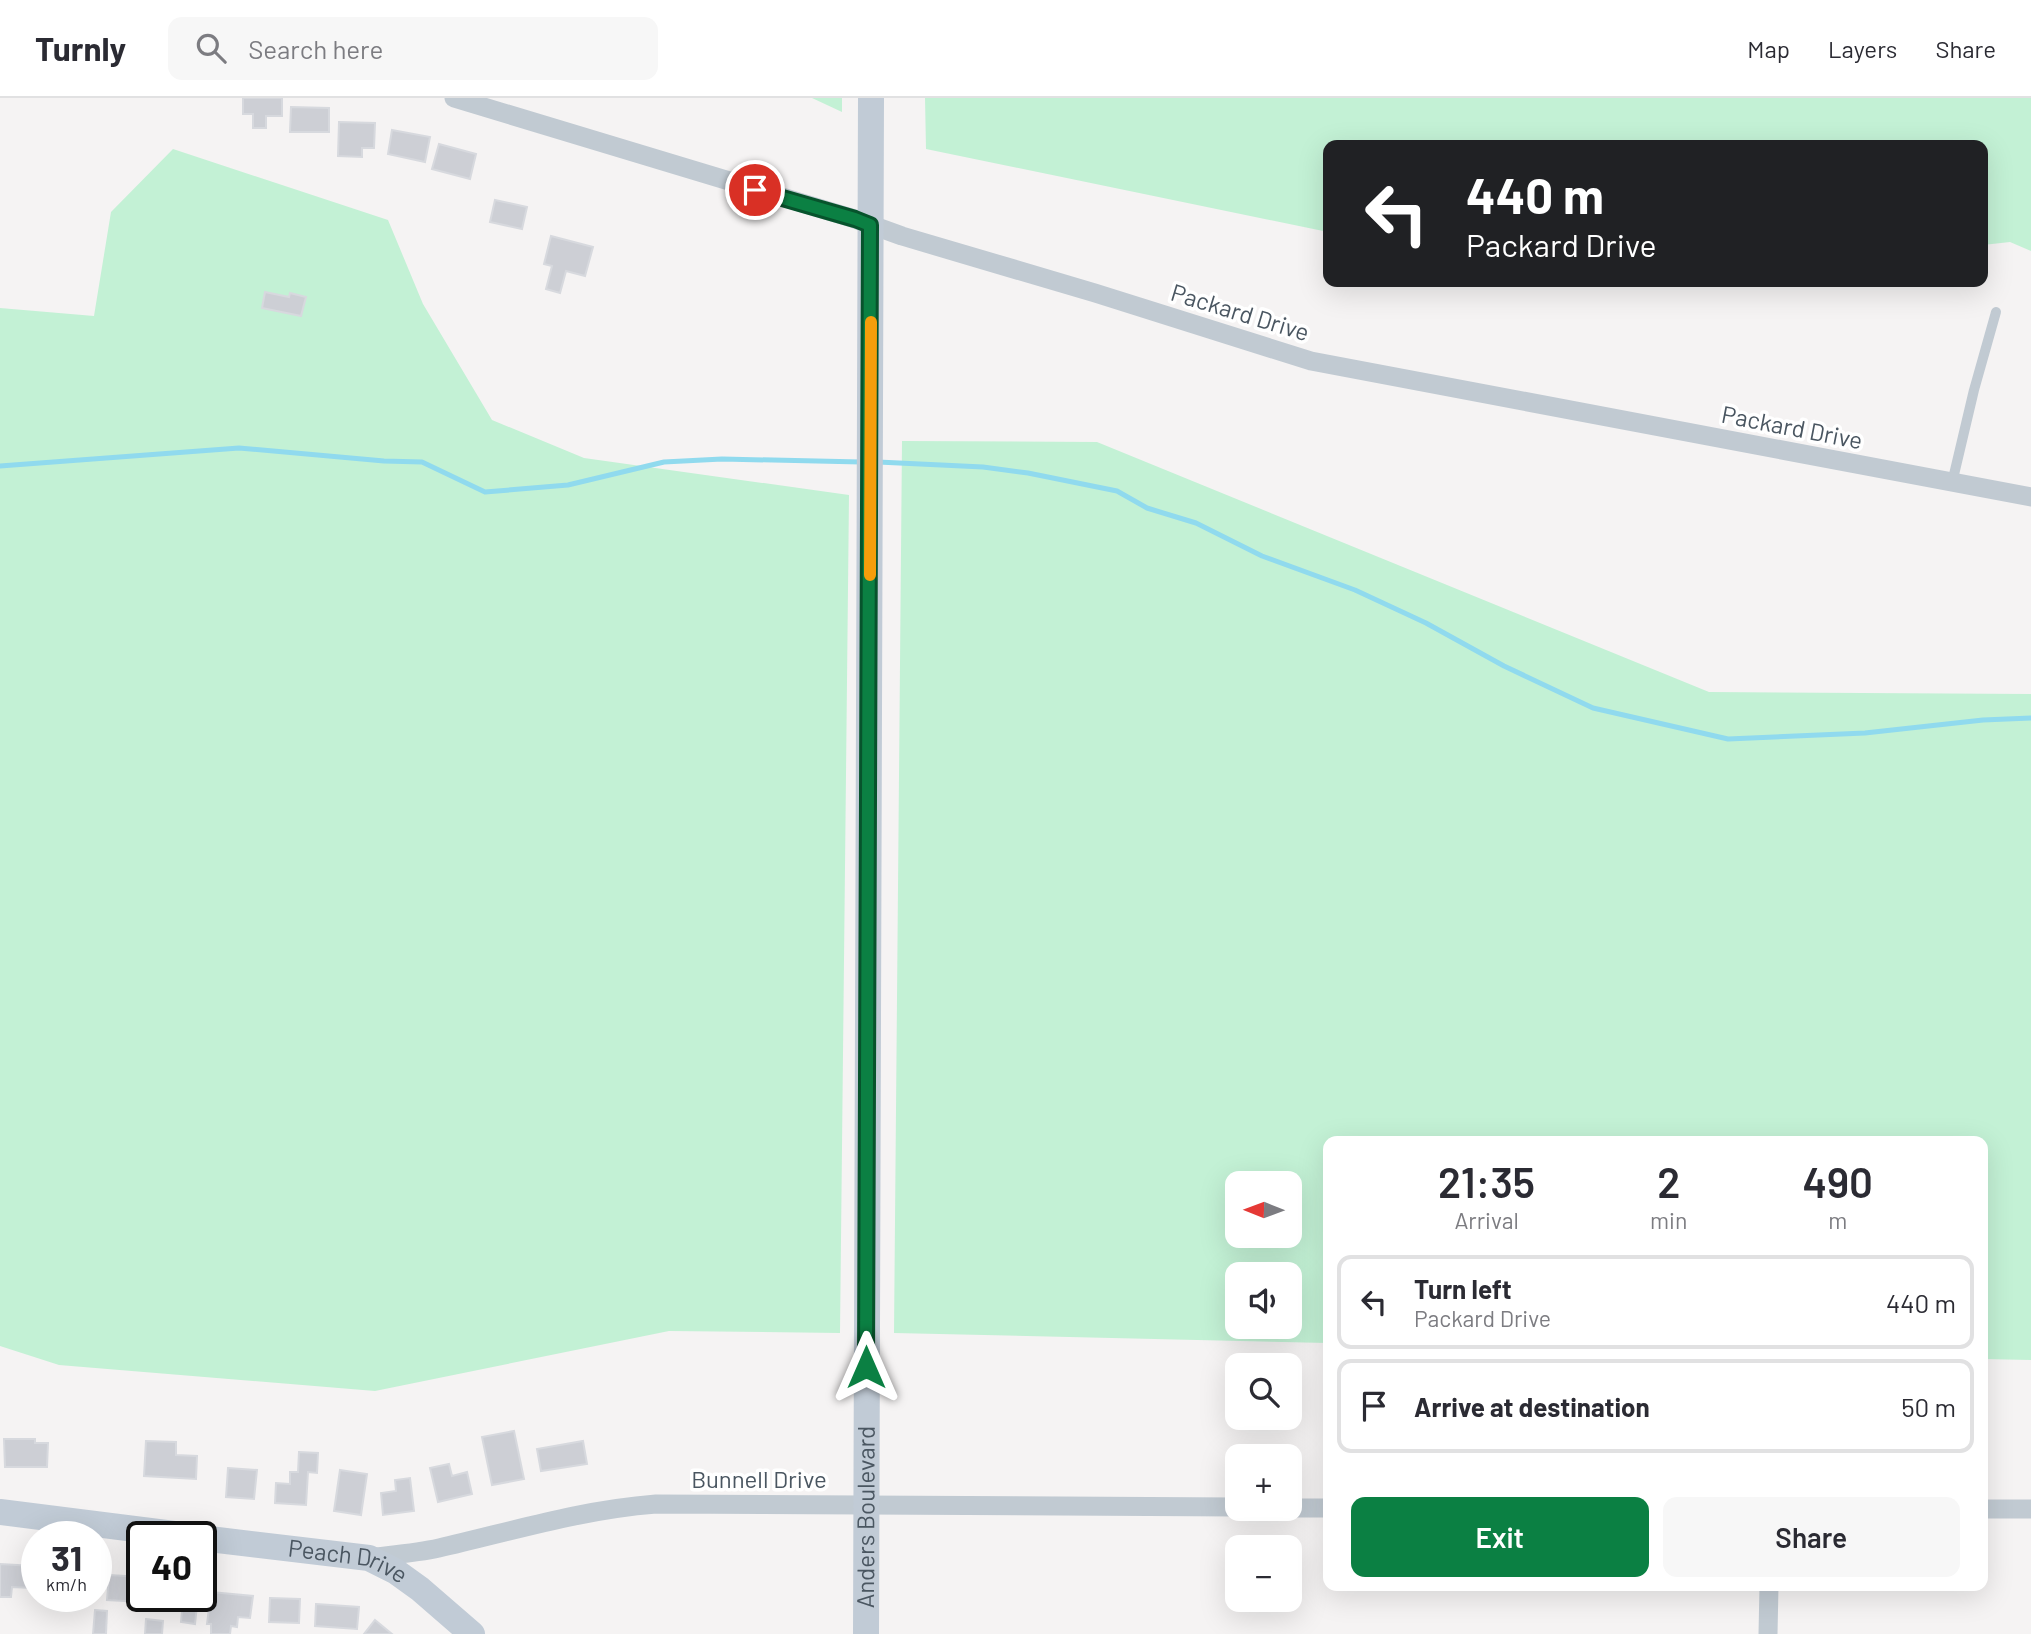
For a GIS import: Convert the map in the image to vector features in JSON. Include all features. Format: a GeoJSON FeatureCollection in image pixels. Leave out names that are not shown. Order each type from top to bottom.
{"type":"FeatureCollection","features":[{"type":"Feature","properties":{"kind":"street","name":"Packard Drive"},"geometry":{"type":"LineString","coordinates":[[454,98],[1311,361],[2031,497]]}},
{"type":"Feature","properties":{"kind":"street","name":"Anders Boulevard"},"geometry":{"type":"LineString","coordinates":[[866,1634],[871,98]]}},
{"type":"Feature","properties":{"kind":"street","name":"Bunnell Drive"},"geometry":{"type":"LineString","coordinates":[[369,1558],[437,1548],[514,1528],[615,1507],[656,1504],[1225,1507]]}},
{"type":"Feature","properties":{"kind":"street"},"geometry":{"type":"LineString","coordinates":[[1302,1508],[1323,1508]]}},
{"type":"Feature","properties":{"kind":"street"},"geometry":{"type":"LineString","coordinates":[[1988,1509],[2031,1509]]}},
{"type":"Feature","properties":{"kind":"street"},"geometry":{"type":"LineString","coordinates":[[0,1511],[126,1528]]}},
{"type":"Feature","properties":{"kind":"street","name":"Peach Drive"},"geometry":{"type":"LineString","coordinates":[[217,1540],[369,1558],[395,1571],[420,1589],[472,1634]]}},
{"type":"Feature","properties":{"kind":"street"},"geometry":{"type":"LineString","coordinates":[[1768,1634],[1769,1591]]}},
{"type":"Feature","properties":{"kind":"lane"},"geometry":{"type":"LineString","coordinates":[[1952,483],[1996,312]]}},
{"type":"Feature","properties":{"kind":"green space"},"geometry":{"type":"Polygon","coordinates":[[[812,98],[842,98],[842,112],[812,98]]]}},
{"type":"Feature","properties":{"kind":"green space"},"geometry":{"type":"Polygon","coordinates":[[[925,98],[2031,98],[2031,251],[2010,242],[1988,244],[1988,140],[1323,140],[1323,231],[926,149],[925,98]]]}},
{"type":"Feature","properties":{"kind":"green space"},"geometry":{"type":"Polygon","coordinates":[[[173,149],[388,220],[423,304],[492,420],[584,458],[849,495],[840,1333],[669,1331],[375,1391],[59,1365],[0,1346],[0,308],[94,316],[111,212],[173,149]]]}},
{"type":"Feature","properties":{"kind":"green space"},"geometry":{"type":"Polygon","coordinates":[[[902,441],[1097,442],[1709,692],[2031,694],[2031,1360],[1988,1359],[1988,1136],[1323,1136],[1323,1343],[894,1333],[902,441]]]}},
{"type":"Feature","properties":{"kind":"building"},"geometry":{"type":"Polygon","coordinates":[[[243,98],[282,98],[282,116],[266,116],[266,128],[253,128],[253,114],[243,114],[243,98]]]}},
{"type":"Feature","properties":{"kind":"building"},"geometry":{"type":"Polygon","coordinates":[[[291,107],[329,108],[329,132],[290,132],[291,107]]]}},
{"type":"Feature","properties":{"kind":"building"},"geometry":{"type":"Polygon","coordinates":[[[339,122],[375,123],[374,148],[362,148],[362,157],[338,156],[339,122]]]}},
{"type":"Feature","properties":{"kind":"building"},"geometry":{"type":"Polygon","coordinates":[[[392,130],[430,137],[425,162],[388,154],[392,130]]]}},
{"type":"Feature","properties":{"kind":"building"},"geometry":{"type":"Polygon","coordinates":[[[439,144],[476,154],[470,179],[432,169],[439,144]]]}},
{"type":"Feature","properties":{"kind":"building"},"geometry":{"type":"Polygon","coordinates":[[[495,200],[527,207],[522,229],[490,222],[495,200]]]}},
{"type":"Feature","properties":{"kind":"building"},"geometry":{"type":"Polygon","coordinates":[[[551,236],[593,247],[585,276],[566,271],[560,293],[546,289],[552,266],[544,264],[551,236]]]}},
{"type":"Feature","properties":{"kind":"building"},"geometry":{"type":"Polygon","coordinates":[[[265,292],[306,297],[301,316],[262,308],[265,292]]]}},
{"type":"Feature","properties":{"kind":"building"},"geometry":{"type":"Polygon","coordinates":[[[514,1431],[524,1479],[492,1485],[482,1437],[514,1431]]]}},
{"type":"Feature","properties":{"kind":"building"},"geometry":{"type":"Polygon","coordinates":[[[4,1439],[35,1439],[35,1443],[48,1443],[47,1467],[5,1467],[4,1439]]]}},
{"type":"Feature","properties":{"kind":"building"},"geometry":{"type":"Polygon","coordinates":[[[146,1441],[176,1442],[176,1455],[197,1456],[196,1479],[144,1476],[146,1441]]]}},
{"type":"Feature","properties":{"kind":"building"},"geometry":{"type":"Polygon","coordinates":[[[583,1441],[587,1464],[541,1471],[537,1449],[583,1441]]]}},
{"type":"Feature","properties":{"kind":"building"},"geometry":{"type":"Polygon","coordinates":[[[299,1452],[318,1453],[317,1473],[308,1472],[306,1505],[275,1503],[276,1483],[290,1484],[290,1472],[298,1472],[299,1452]]]}},
{"type":"Feature","properties":{"kind":"building"},"geometry":{"type":"Polygon","coordinates":[[[449,1464],[452,1476],[467,1472],[472,1494],[438,1502],[430,1468],[449,1464]]]}},
{"type":"Feature","properties":{"kind":"building"},"geometry":{"type":"Polygon","coordinates":[[[228,1468],[257,1470],[254,1499],[226,1497],[228,1468]]]}},
{"type":"Feature","properties":{"kind":"building"},"geometry":{"type":"Polygon","coordinates":[[[340,1470],[367,1474],[361,1515],[334,1511],[340,1470]]]}},
{"type":"Feature","properties":{"kind":"building"},"geometry":{"type":"Polygon","coordinates":[[[410,1478],[414,1511],[383,1515],[381,1493],[396,1491],[395,1480],[410,1478]]]}},
{"type":"Feature","properties":{"kind":"building"},"geometry":{"type":"Polygon","coordinates":[[[0,1564],[21,1565],[21,1587],[12,1587],[11,1597],[0,1597],[0,1564]]]}},
{"type":"Feature","properties":{"kind":"building"},"geometry":{"type":"Polygon","coordinates":[[[112,1575],[126,1576],[126,1601],[112,1600],[112,1575]]]}},
{"type":"Feature","properties":{"kind":"building"},"geometry":{"type":"Polygon","coordinates":[[[217,1593],[253,1596],[250,1618],[238,1617],[237,1627],[231,1626],[230,1634],[211,1634],[211,1624],[207,1624],[208,1612],[217,1612],[217,1593]]]}},
{"type":"Feature","properties":{"kind":"building"},"geometry":{"type":"Polygon","coordinates":[[[270,1598],[300,1599],[299,1623],[269,1622],[270,1598]]]}},
{"type":"Feature","properties":{"kind":"building"},"geometry":{"type":"Polygon","coordinates":[[[316,1604],[359,1607],[357,1629],[315,1626],[316,1604]]]}},
{"type":"Feature","properties":{"kind":"building"},"geometry":{"type":"Polygon","coordinates":[[[95,1612],[107,1612],[106,1634],[93,1634],[95,1612]]]}},
{"type":"Feature","properties":{"kind":"building"},"geometry":{"type":"Polygon","coordinates":[[[182,1612],[196,1612],[195,1624],[181,1622],[182,1612]]]}},
{"type":"Feature","properties":{"kind":"building"},"geometry":{"type":"Polygon","coordinates":[[[146,1619],[163,1621],[162,1634],[145,1634],[146,1619]]]}},
{"type":"Feature","properties":{"kind":"building"},"geometry":{"type":"Polygon","coordinates":[[[375,1620],[392,1634],[364,1634],[375,1620]]]}},
{"type":"Feature","properties":{"kind":"waterway"},"geometry":{"type":"LineString","coordinates":[[0,466],[239,448],[422,462],[485,492],[568,485],[664,462],[722,459],[861,462]]}},
{"type":"Feature","properties":{"kind":"waterway"},"geometry":{"type":"LineString","coordinates":[[878,462],[983,467],[1117,491],[1147,508],[1196,523],[1262,556],[1355,590],[1593,708],[1728,739],[1865,733],[1983,720],[2031,718]]}},
{"type":"Feature","properties":{"kind":"slow traffic"},"geometry":{"type":"LineString","coordinates":[[870,575],[871,322]]}},
{"type":"Feature","properties":{"kind":"route"},"geometry":{"type":"LineString","coordinates":[[755,190],[870,225],[866,1367]]}}]}
